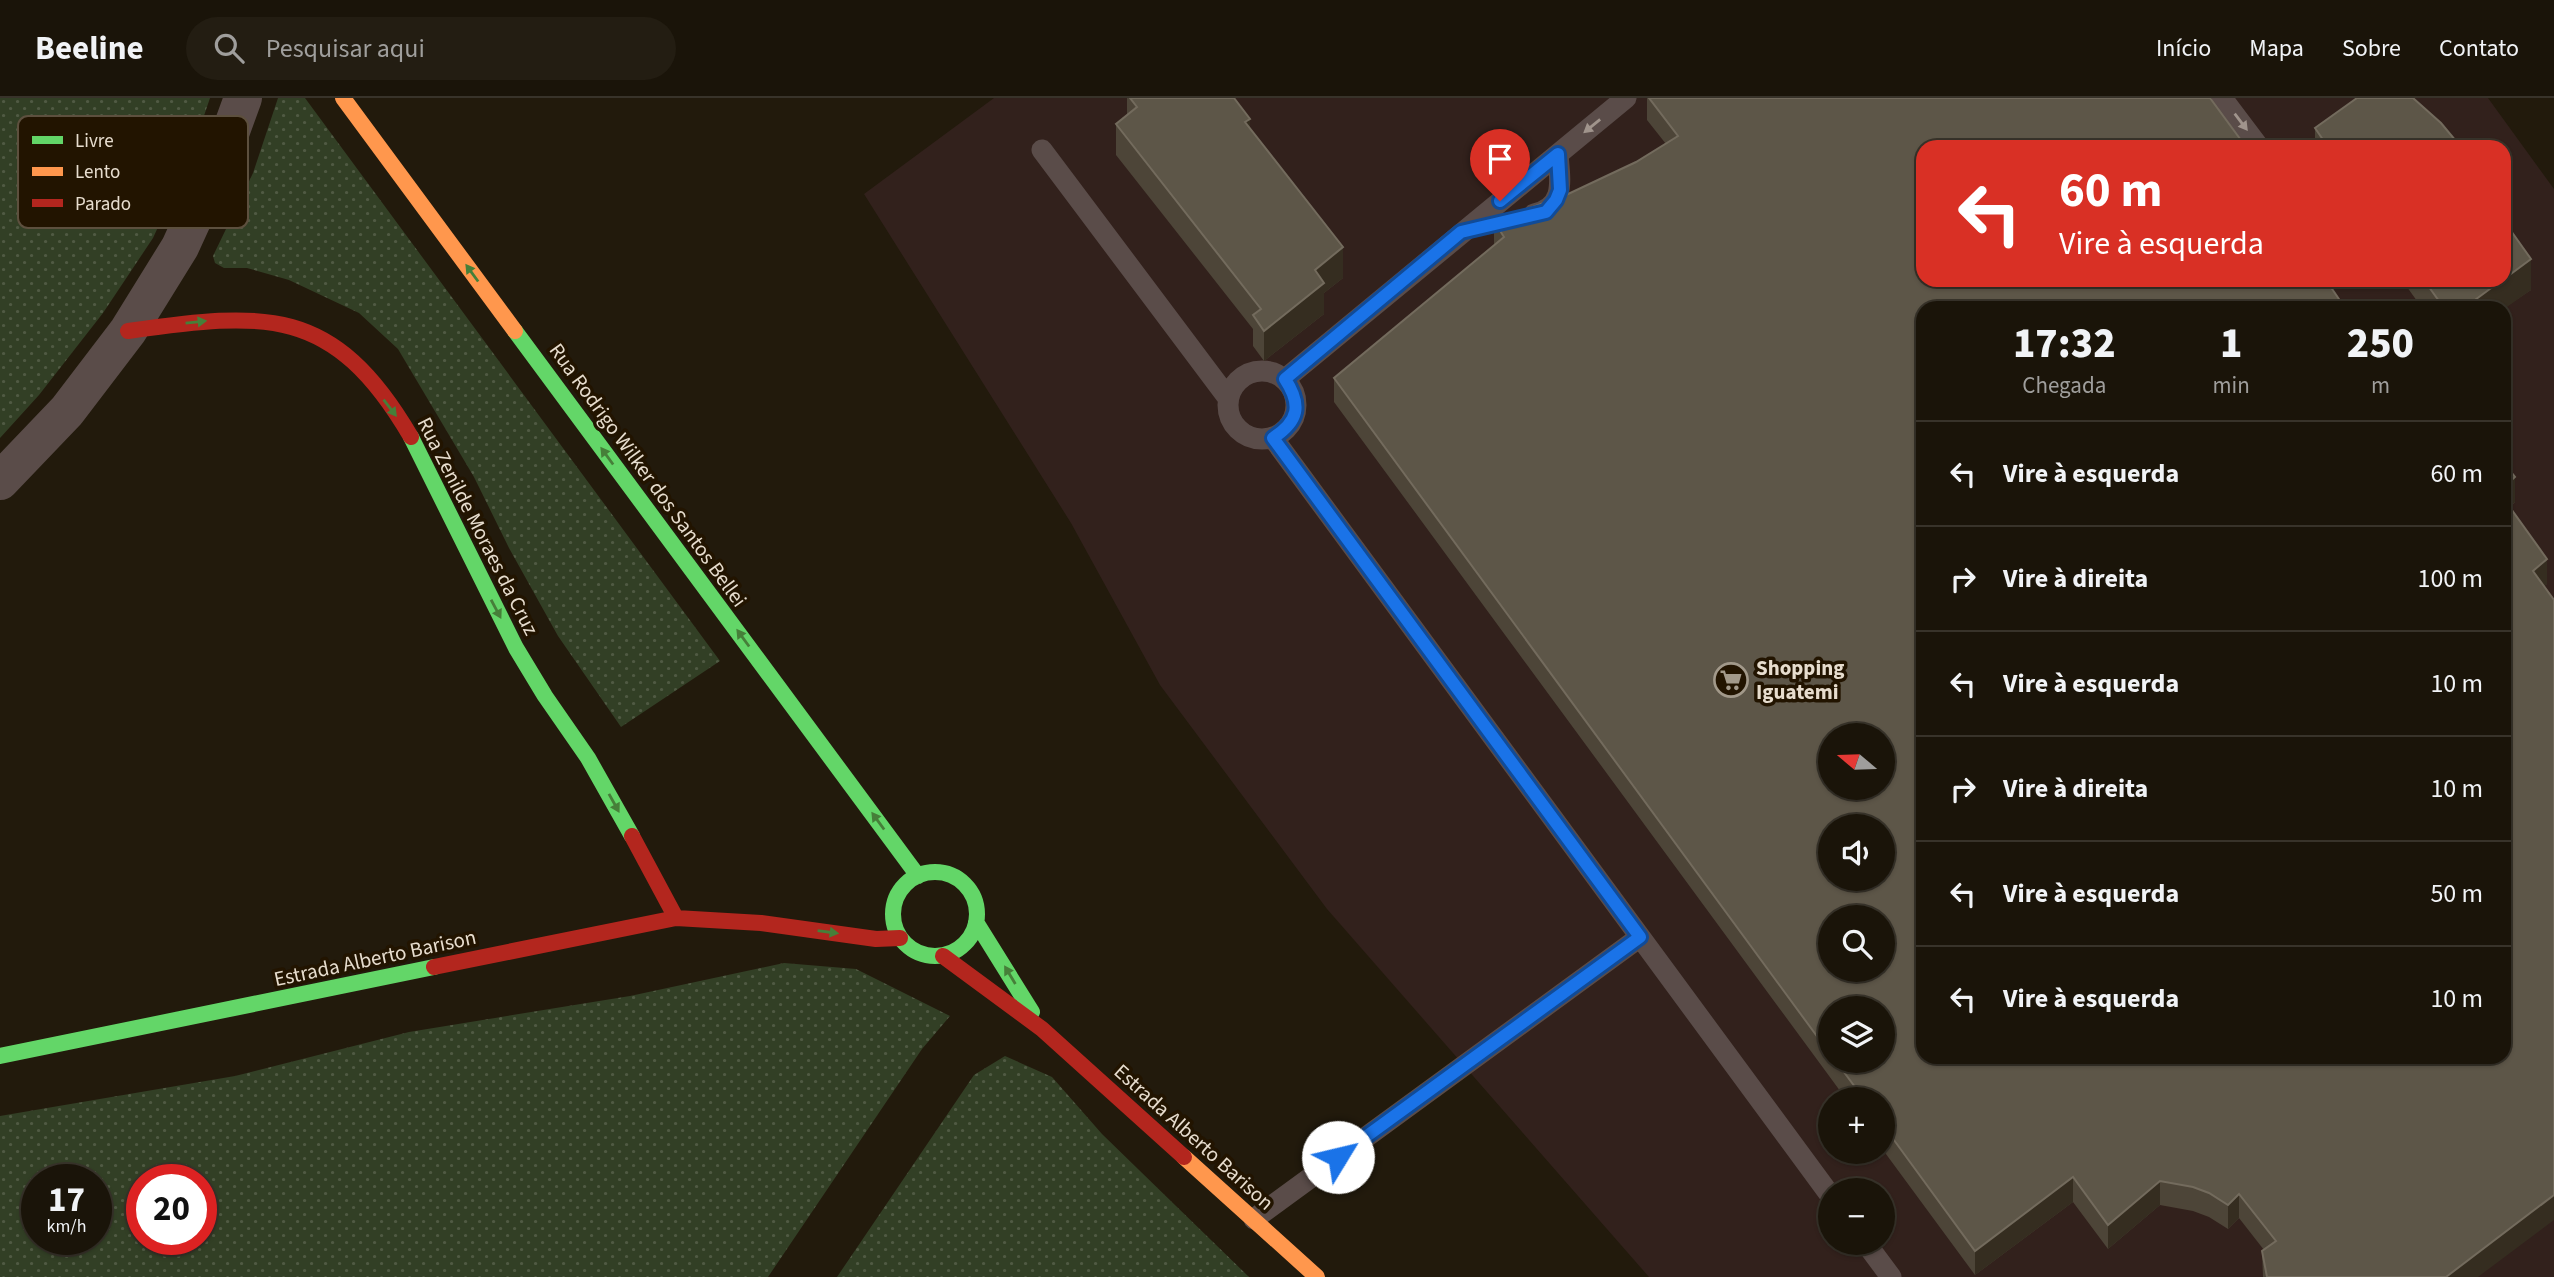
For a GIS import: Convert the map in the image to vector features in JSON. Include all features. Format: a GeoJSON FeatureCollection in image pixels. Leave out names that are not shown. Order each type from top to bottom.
{"type":"FeatureCollection","features":[{"type":"Feature","properties":{"kind":"street"},"geometry":{"type":"LineString","coordinates":[[236,116],[243,98]]}},
{"type":"Feature","properties":{"kind":"street","name":"Rua Rodrigo Wilker dos Santos Bellei"},"geometry":{"type":"LineString","coordinates":[[343,98],[918,876]]}},
{"type":"Feature","properties":{"kind":"street"},"geometry":{"type":"LineString","coordinates":[[0,481],[67,411],[128,331],[180,247],[189,228]]}},
{"type":"Feature","properties":{"kind":"street","name":"Rua Zenilde Moraes da Cruz"},"geometry":{"type":"LineString","coordinates":[[128,331],[199,321],[273,321],[320,338],[358,365],[402,423],[430,471],[493,603],[538,686],[594,767],[676,918]]}},
{"type":"Feature","properties":{"kind":"street"},"geometry":{"type":"LineString","coordinates":[[943,873],[958,880],[970,891],[976,906],[976,922],[970,938],[958,949],[943,956],[927,956],[912,950],[900,938],[886,908],[911,880],[918,876],[943,873]]}},
{"type":"Feature","properties":{"kind":"street","name":"Estrada Alberto Barison"},"geometry":{"type":"LineString","coordinates":[[761,923],[827,915]]}},
{"type":"Feature","properties":{"kind":"street","name":"Estrada Alberto Barison"},"geometry":{"type":"LineString","coordinates":[[0,1056],[676,918],[761,923],[876,939],[900,938]]}},
{"type":"Feature","properties":{"kind":"street","name":"Estrada Alberto Barison"},"geometry":{"type":"LineString","coordinates":[[976,922],[1042,1029]]}},
{"type":"Feature","properties":{"kind":"street","name":"Estrada Alberto Barison"},"geometry":{"type":"LineString","coordinates":[[943,956],[1042,1029],[1317,1277]]}},
{"type":"Feature","properties":{"kind":"lane"},"geometry":{"type":"LineString","coordinates":[[1285,379],[1626,98]]}},
{"type":"Feature","properties":{"kind":"lane"},"geometry":{"type":"LineString","coordinates":[[2222,98],[2254,140]]}},
{"type":"Feature","properties":{"kind":"lane"},"geometry":{"type":"LineString","coordinates":[[1042,150],[1227,398],[1229,416],[1239,431],[1255,440],[1273,438],[1288,428],[1296,412],[1295,394],[1285,379],[1269,371],[1251,372],[1236,382],[1227,398]]}},
{"type":"Feature","properties":{"kind":"lane"},"geometry":{"type":"LineString","coordinates":[[1461,232],[1546,212],[1560,190],[1558,154]]}},
{"type":"Feature","properties":{"kind":"lane"},"geometry":{"type":"LineString","coordinates":[[1273,438],[1818,1179]]}},
{"type":"Feature","properties":{"kind":"lane"},"geometry":{"type":"LineString","coordinates":[[1254,1219],[1640,937]]}},
{"type":"Feature","properties":{"kind":"lane"},"geometry":{"type":"LineString","coordinates":[[1875,1255],[1891,1277]]}},
{"type":"Feature","properties":{"kind":"shaded area"},"geometry":{"type":"Polygon","coordinates":[[[994,98],[2488,98],[2554,189],[2554,1277],[1649,1277],[1327,909],[1160,685],[1071,523],[864,194],[994,98]]]}},
{"type":"Feature","properties":{"kind":"green space"},"geometry":{"type":"Polygon","coordinates":[[[0,98],[210,98],[204,116],[18,116],[18,228],[158,228],[103,313],[39,395],[0,438],[0,98]]]}},
{"type":"Feature","properties":{"kind":"green space"},"geometry":{"type":"Polygon","coordinates":[[[278,98],[305,98],[720,661],[621,727],[558,636],[509,548],[474,477],[398,349],[359,313],[289,280],[247,268],[224,268],[215,263],[213,256],[226,228],[248,228],[248,183],[278,98]]]}},
{"type":"Feature","properties":{"kind":"green space"},"geometry":{"type":"Polygon","coordinates":[[[784,963],[856,969],[950,1016],[922,1049],[768,1277],[0,1277],[0,1116],[235,1076],[409,1032],[630,996],[784,963]]]}},
{"type":"Feature","properties":{"kind":"green space"},"geometry":{"type":"Polygon","coordinates":[[[1005,1056],[1052,1077],[1102,1134],[1249,1277],[837,1277],[974,1075],[1005,1056]]]}},
{"type":"Feature","properties":{"kind":"building"},"geometry":{"type":"Polygon","coordinates":[[[1130,98],[1234,98],[1250,119],[1245,122],[1343,247],[1315,270],[1324,283],[1264,331],[1253,315],[1261,309],[1116,124],[1137,107],[1130,98]]]}},
{"type":"Feature","properties":{"kind":"building","name":"Shopping Iguatemi"},"geometry":{"type":"Polygon","coordinates":[[[1649,98],[2210,98],[2241,140],[1916,140],[1916,287],[2331,287],[2340,301],[1916,301],[1916,1064],[2511,1064],[2511,509],[2547,559],[2533,571],[2554,600],[2554,1195],[2446,1277],[2267,1277],[2262,1251],[2276,1241],[2239,1194],[2228,1205],[2193,1187],[2160,1181],[2108,1225],[2073,1177],[1975,1251],[1895,1141],[1895,1087],[1855,1087],[1845,1073],[1895,1073],[1895,996],[1818,996],[1818,1038],[1334,378],[1504,237],[1494,221],[1566,195],[1636,162],[1678,136],[1649,98]]]}},
{"type":"Feature","properties":{"kind":"building"},"geometry":{"type":"Polygon","coordinates":[[[2357,98],[2413,98],[2455,140],[2323,140],[2315,128],[2357,98]]]}},
{"type":"Feature","properties":{"kind":"building"},"geometry":{"type":"Polygon","coordinates":[[[2511,231],[2531,259],[2511,274],[2511,231]]]}},
{"type":"Feature","properties":{"kind":"building"},"geometry":{"type":"Polygon","coordinates":[[[2429,287],[2492,287],[2474,301],[2439,301],[2429,287]]]}},
{"type":"Feature","properties":{"kind":"traffic: fast"},"geometry":{"type":"LineString","coordinates":[[515,331],[918,876]]}},
{"type":"Feature","properties":{"kind":"traffic: fast"},"geometry":{"type":"LineString","coordinates":[[411,437],[516,648],[588,758],[632,836]]}},
{"type":"Feature","properties":{"kind":"traffic: fast"},"geometry":{"type":"LineString","coordinates":[[935,872],[958,879],[970,891],[977,914],[970,937],[958,949],[935,956],[912,949],[900,937],[893,914],[900,891],[912,879],[935,872]]}},
{"type":"Feature","properties":{"kind":"traffic: fast"},"geometry":{"type":"LineString","coordinates":[[976,922],[1032,1012]]}},
{"type":"Feature","properties":{"kind":"traffic: fast"},"geometry":{"type":"LineString","coordinates":[[0,1056],[434,967]]}},
{"type":"Feature","properties":{"kind":"traffic: slow"},"geometry":{"type":"LineString","coordinates":[[343,98],[515,331]]}},
{"type":"Feature","properties":{"kind":"traffic: slow"},"geometry":{"type":"LineString","coordinates":[[1184,1157],[1317,1277]]}},
{"type":"Feature","properties":{"kind":"traffic: jam"},"geometry":{"type":"LineString","coordinates":[[128,331],[219,321],[257,321],[292,327],[323,340],[353,362],[382,393],[411,437]]}},
{"type":"Feature","properties":{"kind":"traffic: jam"},"geometry":{"type":"LineString","coordinates":[[632,836],[676,918]]}},
{"type":"Feature","properties":{"kind":"traffic: jam"},"geometry":{"type":"LineString","coordinates":[[434,967],[676,918],[761,923],[876,939],[900,938]]}},
{"type":"Feature","properties":{"kind":"traffic: jam"},"geometry":{"type":"LineString","coordinates":[[943,956],[1042,1029],[1184,1157]]}},
{"type":"Feature","properties":{"kind":"place","name":"Shopping Iguatemi"},"geometry":{"type":"Point","coordinates":[1731,680]}},
{"type":"Feature","properties":{"kind":"route"},"geometry":{"type":"LineString","coordinates":[[1338,1157],[1640,937],[1273,438],[1288,428],[1296,412],[1295,394],[1285,379],[1461,232],[1546,212],[1560,190],[1558,154],[1500,201]]}}]}
